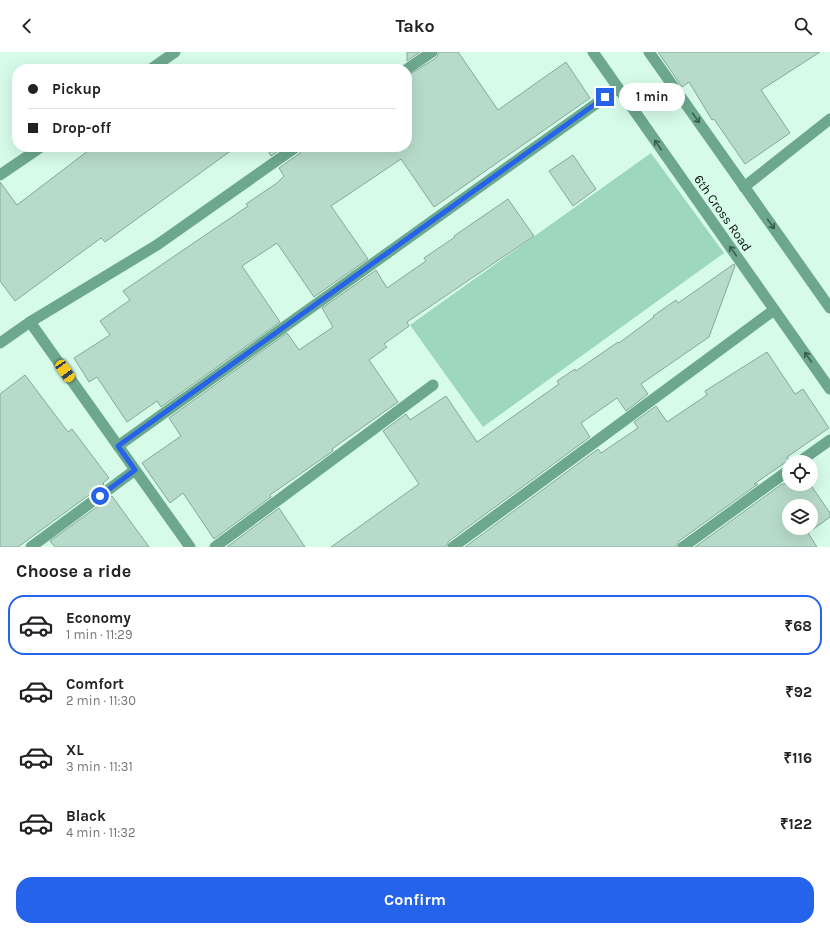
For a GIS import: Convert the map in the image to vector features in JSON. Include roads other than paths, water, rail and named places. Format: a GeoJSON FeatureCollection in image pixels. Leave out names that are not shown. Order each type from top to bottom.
{"type":"FeatureCollection","features":[{"type":"Feature","properties":{"kind":"street"},"geometry":{"type":"LineString","coordinates":[[158,64],[175,52]]}},
{"type":"Feature","properties":{"kind":"street"},"geometry":{"type":"LineString","coordinates":[[412,66],[432,52]]}},
{"type":"Feature","properties":{"kind":"street","name":"6th Cross Road"},"geometry":{"type":"LineString","coordinates":[[593,52],[830,389]]}},
{"type":"Feature","properties":{"kind":"street"},"geometry":{"type":"LineString","coordinates":[[649,52],[830,308]]}},
{"type":"Feature","properties":{"kind":"street"},"geometry":{"type":"LineString","coordinates":[[118,446],[618,88]]}},
{"type":"Feature","properties":{"kind":"street"},"geometry":{"type":"LineString","coordinates":[[744,186],[830,119]]}},
{"type":"Feature","properties":{"kind":"street"},"geometry":{"type":"LineString","coordinates":[[0,176],[34,152]]}},
{"type":"Feature","properties":{"kind":"street"},"geometry":{"type":"LineString","coordinates":[[0,343],[30,322],[157,245],[289,152]]}},
{"type":"Feature","properties":{"kind":"street"},"geometry":{"type":"LineString","coordinates":[[453,547],[774,310]]}},
{"type":"Feature","properties":{"kind":"street"},"geometry":{"type":"LineString","coordinates":[[30,322],[190,547]]}},
{"type":"Feature","properties":{"kind":"street"},"geometry":{"type":"LineString","coordinates":[[215,547],[433,385]]}},
{"type":"Feature","properties":{"kind":"street"},"geometry":{"type":"LineString","coordinates":[[810,455],[830,440]]}},
{"type":"Feature","properties":{"kind":"street"},"geometry":{"type":"LineString","coordinates":[[31,547],[135,470]]}},
{"type":"Feature","properties":{"kind":"street"},"geometry":{"type":"LineString","coordinates":[[683,547],[782,475]]}}]}
